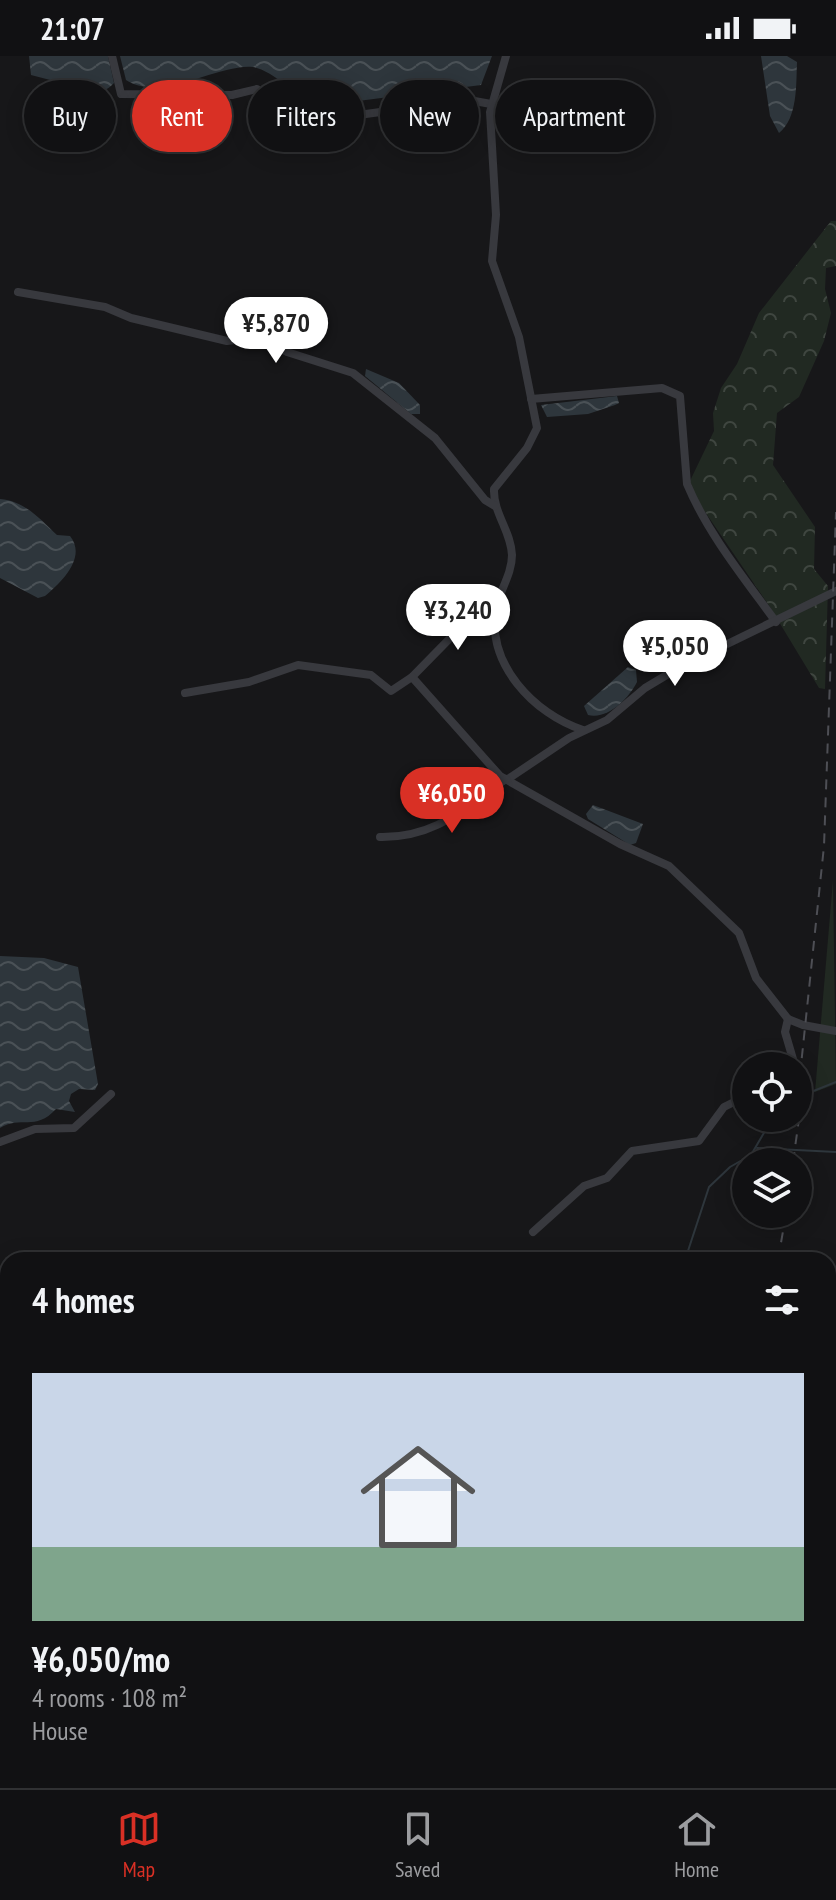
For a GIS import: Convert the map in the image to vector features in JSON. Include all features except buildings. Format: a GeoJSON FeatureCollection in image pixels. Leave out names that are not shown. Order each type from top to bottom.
{"type":"FeatureCollection","features":[{"type":"Feature","properties":{"kind":"street"},"geometry":{"type":"LineString","coordinates":[[112,56],[121,94],[232,95],[257,89],[300,118],[314,121],[469,100],[491,104]]}},
{"type":"Feature","properties":{"kind":"street"},"geometry":{"type":"LineString","coordinates":[[506,56],[491,104],[489,140],[496,215],[492,261],[519,337],[536,433],[495,487],[495,506],[509,537],[512,556],[496,608],[500,650],[536,706],[583,730]]}},
{"type":"Feature","properties":{"kind":"street"},"geometry":{"type":"LineString","coordinates":[[18,292],[105,307],[131,318],[227,341],[260,337],[287,352],[353,373],[435,438],[485,500],[495,506]]}},
{"type":"Feature","properties":{"kind":"street"},"geometry":{"type":"LineString","coordinates":[[531,399],[662,388],[664,392],[680,396],[687,484],[691,494],[702,517],[776,622]]}},
{"type":"Feature","properties":{"kind":"street"},"geometry":{"type":"LineString","coordinates":[[380,837],[418,834],[449,819],[583,730],[607,720],[645,688],[680,667],[836,591]]}},
{"type":"Feature","properties":{"kind":"street"},"geometry":{"type":"LineString","coordinates":[[185,693],[249,682],[292,665],[371,675],[391,691],[412,677],[463,625],[496,608]]}},
{"type":"Feature","properties":{"kind":"street"},"geometry":{"type":"LineString","coordinates":[[412,677],[497,773],[620,844],[669,866],[739,933],[756,978],[788,1019],[836,1031]]}},
{"type":"Feature","properties":{"kind":"street"},"geometry":{"type":"LineString","coordinates":[[788,1019],[785,1032],[791,1052]]}},
{"type":"Feature","properties":{"kind":"street"},"geometry":{"type":"LineString","coordinates":[[0,1142],[35,1129],[74,1128],[111,1094]]}},
{"type":"Feature","properties":{"kind":"street"},"geometry":{"type":"LineString","coordinates":[[533,1232],[584,1186],[607,1178],[632,1151],[699,1141],[724,1107],[732,1103]]}},
{"type":"Feature","properties":{"kind":"green space"},"geometry":{"type":"Polygon","coordinates":[[[831,221],[836,221],[836,266],[826,268],[825,289],[831,313],[824,341],[799,397],[777,413],[773,465],[815,527],[814,569],[828,586],[825,689],[819,688],[770,607],[697,500],[690,481],[714,431],[713,413],[721,388],[737,364],[759,313],[831,221]]]}},
{"type":"Feature","properties":{"kind":"green space"},"geometry":{"type":"Polygon","coordinates":[[[833,880],[836,1084],[815,1092],[833,880]]]}},
{"type":"Feature","properties":{"kind":"water"},"geometry":{"type":"Polygon","coordinates":[[[29,56],[108,56],[113,80],[50,80],[31,75],[29,56]]]}},
{"type":"Feature","properties":{"kind":"water"},"geometry":{"type":"Polygon","coordinates":[[[120,56],[492,56],[481,85],[479,80],[380,80],[380,98],[364,100],[364,80],[280,80],[253,67],[239,67],[191,80],[132,80],[132,83],[126,80],[120,56]]]}},
{"type":"Feature","properties":{"kind":"water"},"geometry":{"type":"Polygon","coordinates":[[[761,56],[787,56],[797,62],[793,110],[779,133],[770,116],[761,56]]]}},
{"type":"Feature","properties":{"kind":"water"},"geometry":{"type":"Polygon","coordinates":[[[366,369],[399,383],[420,405],[420,414],[411,414],[365,376],[366,369]]]}},
{"type":"Feature","properties":{"kind":"water"},"geometry":{"type":"Polygon","coordinates":[[[617,396],[619,403],[588,414],[547,417],[541,405],[617,396]]]}},
{"type":"Feature","properties":{"kind":"water"},"geometry":{"type":"Polygon","coordinates":[[[0,499],[25,507],[57,535],[70,536],[75,544],[76,552],[70,569],[45,596],[38,598],[0,578],[0,499]]]}},
{"type":"Feature","properties":{"kind":"water"},"geometry":{"type":"Polygon","coordinates":[[[628,667],[636,670],[637,682],[629,695],[610,711],[596,716],[588,715],[584,706],[628,667]]]}},
{"type":"Feature","properties":{"kind":"water"},"geometry":{"type":"Polygon","coordinates":[[[593,805],[643,824],[636,843],[630,845],[588,819],[586,814],[593,805]]]}},
{"type":"Feature","properties":{"kind":"water"},"geometry":{"type":"Polygon","coordinates":[[[0,956],[44,958],[78,967],[98,1084],[95,1090],[79,1089],[71,1094],[69,1101],[75,1112],[56,1109],[41,1120],[7,1124],[0,1128],[0,956]]]}},
{"type":"Feature","properties":{"kind":"waterway"},"geometry":{"type":"LineString","coordinates":[[812,1092],[836,1082]]}},
{"type":"Feature","properties":{"kind":"waterway"},"geometry":{"type":"LineString","coordinates":[[688,1252],[709,1187],[730,1167],[751,1155],[764,1132]]}},
{"type":"Feature","properties":{"kind":"waterway"},"geometry":{"type":"LineString","coordinates":[[812,1151],[836,1152]]}},
{"type":"Feature","properties":{"kind":"railway"},"geometry":{"type":"LineString","coordinates":[[802,1052],[824,846],[836,512]]}},
{"type":"Feature","properties":{"kind":"railway"},"geometry":{"type":"LineString","coordinates":[[795,1148],[797,1132]]}},
{"type":"Feature","properties":{"kind":"railway"},"geometry":{"type":"LineString","coordinates":[[779,1252],[784,1228]]}}]}
